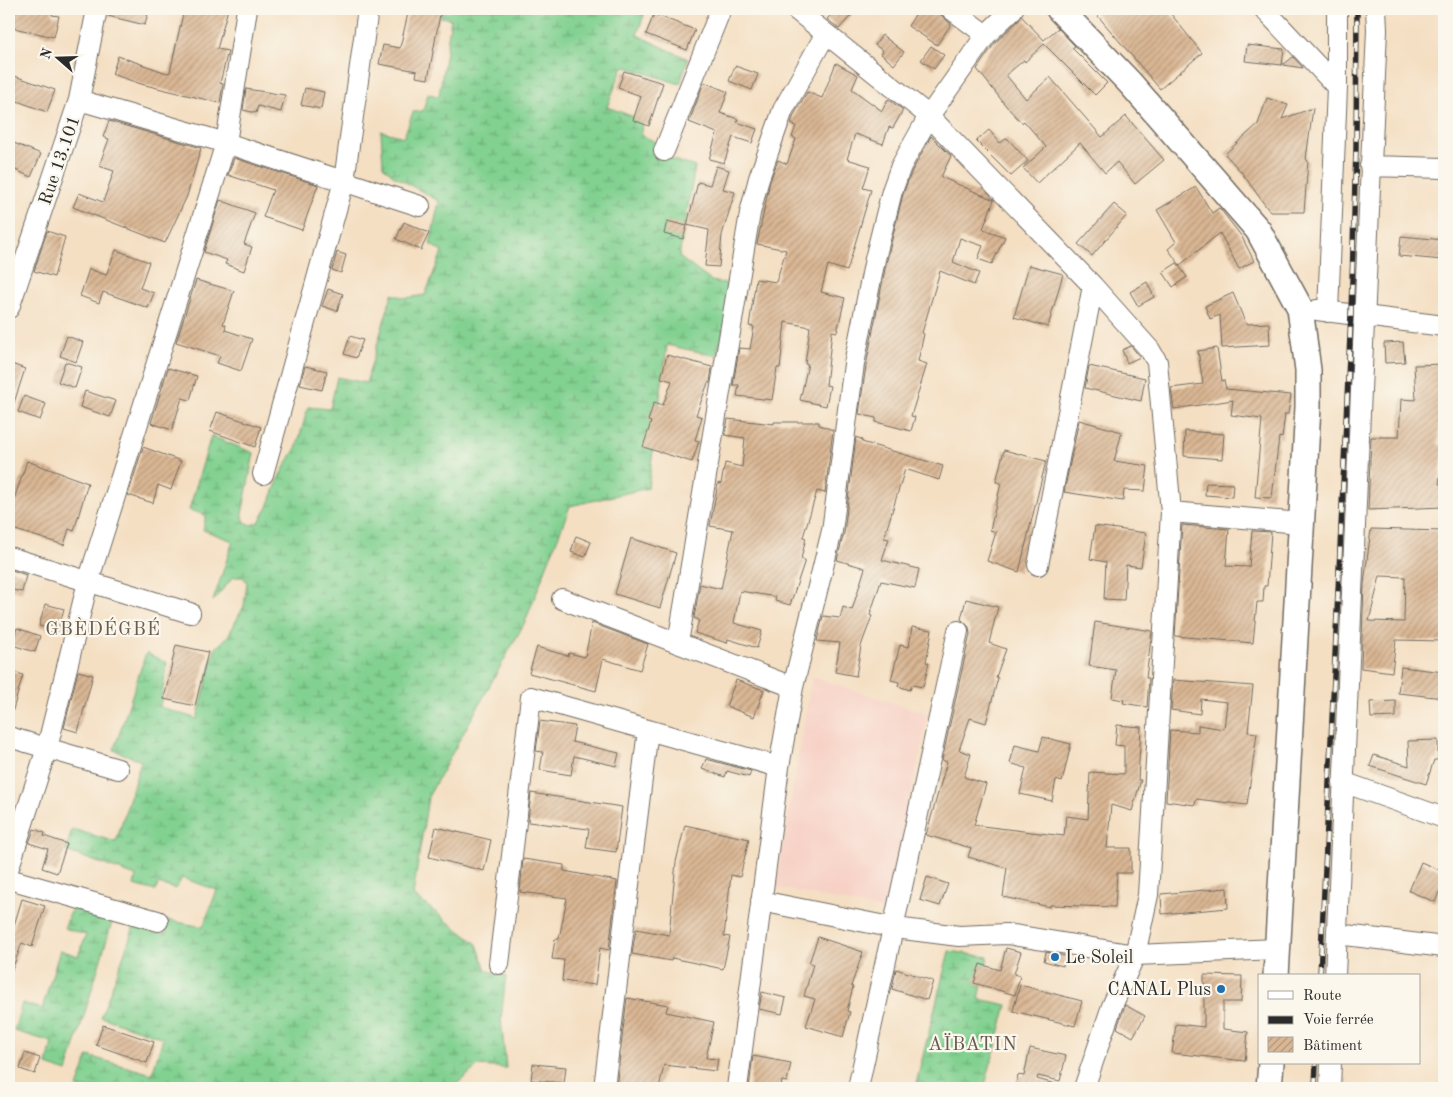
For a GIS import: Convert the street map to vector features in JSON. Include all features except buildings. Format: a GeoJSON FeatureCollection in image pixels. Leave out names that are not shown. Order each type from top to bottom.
{"type":"FeatureCollection","features":[{"type":"Feature","properties":{"kind":"main road"},"geometry":{"type":"LineString","coordinates":[[1059,9],[1130,83],[1258,230],[1300,308],[1305,340],[1308,388],[1276,974]]}},
{"type":"Feature","properties":{"kind":"main road"},"geometry":{"type":"LineString","coordinates":[[1269,1088],[1271,1064]]}},
{"type":"Feature","properties":{"kind":"street","name":"Rue 13.101"},"geometry":{"type":"LineString","coordinates":[[9,308],[80,100],[97,9]]}},
{"type":"Feature","properties":{"kind":"street"},"geometry":{"type":"LineString","coordinates":[[9,867],[47,748],[88,582],[226,143],[247,9]]}},
{"type":"Feature","properties":{"kind":"street"},"geometry":{"type":"LineString","coordinates":[[263,474],[344,181],[368,9]]}},
{"type":"Feature","properties":{"kind":"street"},"geometry":{"type":"LineString","coordinates":[[664,151],[721,9]]}},
{"type":"Feature","properties":{"kind":"street"},"geometry":{"type":"LineString","coordinates":[[795,9],[825,35],[929,116],[1092,286],[1150,350],[1157,362],[1171,512],[1148,895],[1135,955],[1112,1006],[1084,1088]]}},
{"type":"Feature","properties":{"kind":"street"},"geometry":{"type":"LineString","coordinates":[[951,9],[986,35]]}},
{"type":"Feature","properties":{"kind":"street"},"geometry":{"type":"LineString","coordinates":[[737,1088],[779,767],[793,687],[832,531],[854,364],[875,258],[901,166],[929,116],[986,35],[1013,9]]}},
{"type":"Feature","properties":{"kind":"street"},"geometry":{"type":"LineString","coordinates":[[1264,9],[1338,87]]}},
{"type":"Feature","properties":{"kind":"street"},"geometry":{"type":"LineString","coordinates":[[1328,312],[1338,87],[1337,9]]}},
{"type":"Feature","properties":{"kind":"street"},"geometry":{"type":"LineString","coordinates":[[1335,974],[1377,30],[1376,9]]}},
{"type":"Feature","properties":{"kind":"street"},"geometry":{"type":"LineString","coordinates":[[678,643],[750,213],[759,178],[783,110],[825,35]]}},
{"type":"Feature","properties":{"kind":"street"},"geometry":{"type":"LineString","coordinates":[[80,100],[226,143],[420,206]]}},
{"type":"Feature","properties":{"kind":"street"},"geometry":{"type":"LineString","coordinates":[[1370,166],[1444,168]]}},
{"type":"Feature","properties":{"kind":"street"},"geometry":{"type":"LineString","coordinates":[[1038,565],[1092,286]]}},
{"type":"Feature","properties":{"kind":"street"},"geometry":{"type":"LineString","coordinates":[[1300,308],[1444,326]]}},
{"type":"Feature","properties":{"kind":"street"},"geometry":{"type":"LineString","coordinates":[[1171,512],[1301,523]]}},
{"type":"Feature","properties":{"kind":"street"},"geometry":{"type":"LineString","coordinates":[[9,557],[190,613]]}},
{"type":"Feature","properties":{"kind":"street"},"geometry":{"type":"LineString","coordinates":[[562,599],[793,687]]}},
{"type":"Feature","properties":{"kind":"street"},"geometry":{"type":"LineString","coordinates":[[858,1088],[895,928],[958,631]]}},
{"type":"Feature","properties":{"kind":"street"},"geometry":{"type":"LineString","coordinates":[[499,964],[531,697],[779,767]]}},
{"type":"Feature","properties":{"kind":"street"},"geometry":{"type":"LineString","coordinates":[[604,1088],[648,730]]}},
{"type":"Feature","properties":{"kind":"street"},"geometry":{"type":"LineString","coordinates":[[9,737],[118,769]]}},
{"type":"Feature","properties":{"kind":"street"},"geometry":{"type":"LineString","coordinates":[[1343,782],[1444,818]]}},
{"type":"Feature","properties":{"kind":"street"},"geometry":{"type":"LineString","coordinates":[[9,879],[158,921]]}},
{"type":"Feature","properties":{"kind":"street"},"geometry":{"type":"LineString","coordinates":[[761,901],[895,928],[959,936],[1007,934],[1135,955],[1277,949]]}},
{"type":"Feature","properties":{"kind":"street"},"geometry":{"type":"LineString","coordinates":[[1337,934],[1444,947]]}},
{"type":"Feature","properties":{"kind":"street"},"geometry":{"type":"LineString","coordinates":[[1330,1088],[1331,1064]]}},
{"type":"Feature","properties":{"kind":"shaded area"},"geometry":{"type":"Polygon","coordinates":[[[812,677],[928,714],[887,911],[776,887],[812,677]]]}},
{"type":"Feature","properties":{"kind":"green space"},"geometry":{"type":"Polygon","coordinates":[[[433,9],[646,9],[637,35],[688,59],[680,84],[623,66],[607,107],[642,120],[641,135],[660,144],[659,155],[695,167],[679,257],[711,281],[735,285],[717,356],[667,345],[648,488],[570,506],[525,622],[428,797],[413,895],[477,944],[486,970],[506,976],[501,1019],[506,1068],[478,1066],[452,1088],[425,1086],[425,1088],[77,1088],[88,1056],[152,1074],[163,1038],[101,1017],[135,924],[166,934],[167,920],[203,927],[217,890],[182,878],[176,889],[158,884],[156,891],[134,885],[136,876],[66,851],[72,829],[116,842],[141,761],[114,750],[146,653],[167,663],[160,707],[197,719],[215,649],[228,636],[244,606],[247,582],[243,577],[233,577],[213,601],[233,541],[203,530],[206,515],[189,510],[211,436],[254,453],[242,514],[245,522],[252,525],[259,522],[268,507],[280,475],[297,446],[308,407],[330,409],[337,377],[366,383],[392,294],[406,298],[425,295],[442,252],[430,244],[439,201],[394,176],[383,166],[381,131],[404,137],[413,112],[423,111],[428,94],[439,96],[451,19],[431,15],[433,9]]]}},
{"type":"Feature","properties":{"kind":"green space"},"geometry":{"type":"Polygon","coordinates":[[[73,907],[113,919],[67,1072],[47,1065],[52,1042],[14,1031],[22,1003],[42,1009],[60,950],[78,956],[86,935],[64,928],[73,907]]]}},
{"type":"Feature","properties":{"kind":"green space"},"geometry":{"type":"Polygon","coordinates":[[[949,951],[988,957],[979,999],[1007,1005],[985,1085],[995,1088],[943,1088],[937,1086],[937,1088],[915,1088],[949,951]]]}},
{"type":"Feature","properties":{"kind":"railway"},"geometry":{"type":"LineString","coordinates":[[1320,974],[1351,314],[1356,149],[1357,9]]}},
{"type":"Feature","properties":{"kind":"railway"},"geometry":{"type":"LineString","coordinates":[[1315,1088],[1316,1064]]}},
{"type":"Feature","properties":{"kind":"place","name":"Le Soleil"},"geometry":{"type":"Point","coordinates":[1055,957]}},
{"type":"Feature","properties":{"kind":"place","name":"CANAL Plus"},"geometry":{"type":"Point","coordinates":[1221,989]}},
{"type":"Feature","properties":{"kind":"district","name":"GBÈDÉGBÉ"},"geometry":{"type":"Point","coordinates":[103,628]}},
{"type":"Feature","properties":{"kind":"district","name":"AÏBATIN"},"geometry":{"type":"Point","coordinates":[973,1043]}}]}
